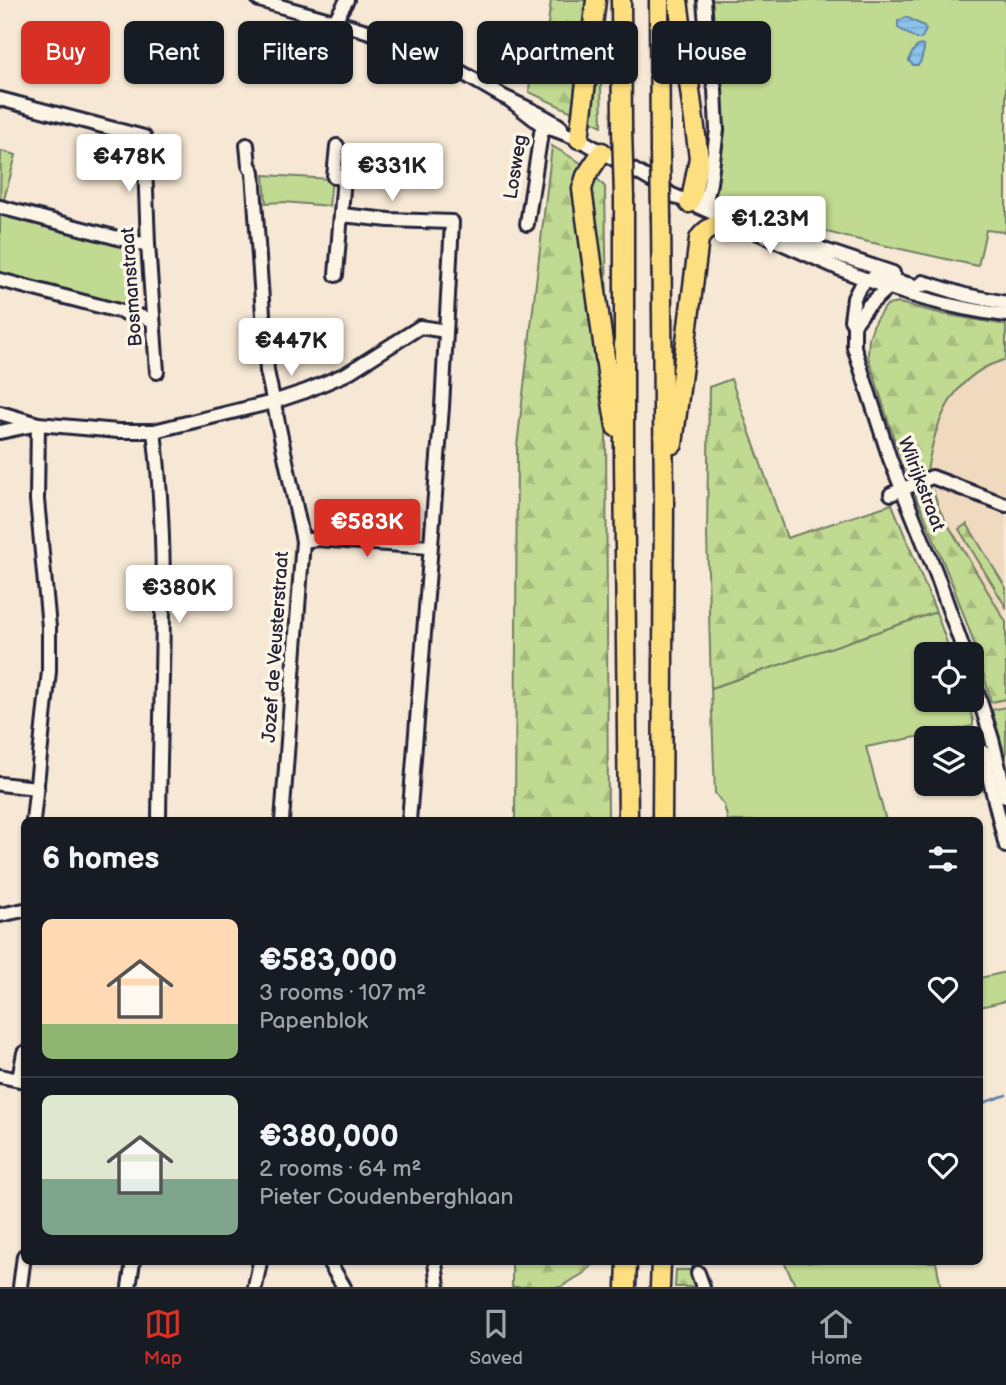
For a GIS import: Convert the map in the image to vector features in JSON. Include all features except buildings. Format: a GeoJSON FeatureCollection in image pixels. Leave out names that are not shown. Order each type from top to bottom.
{"type":"FeatureCollection","features":[{"type":"Feature","properties":{"kind":"highway"},"geometry":{"type":"LineString","coordinates":[[579,139],[596,0]]}},
{"type":"Feature","properties":{"kind":"highway"},"geometry":{"type":"LineString","coordinates":[[621,0],[628,817]]}},
{"type":"Feature","properties":{"kind":"highway"},"geometry":{"type":"LineString","coordinates":[[659,0],[664,500],[662,817]]}},
{"type":"Feature","properties":{"kind":"highway"},"geometry":{"type":"LineString","coordinates":[[678,0],[699,158],[696,200]]}},
{"type":"Feature","properties":{"kind":"highway"},"geometry":{"type":"LineString","coordinates":[[602,152],[586,176],[582,189],[612,405],[624,460]]}},
{"type":"Feature","properties":{"kind":"highway"},"geometry":{"type":"LineString","coordinates":[[664,500],[699,239],[704,231],[730,221]]}},
{"type":"Feature","properties":{"kind":"highway"},"geometry":{"type":"LineString","coordinates":[[626,1287],[627,1265]]}},
{"type":"Feature","properties":{"kind":"highway"},"geometry":{"type":"LineString","coordinates":[[660,1287],[661,1265]]}},
{"type":"Feature","properties":{"kind":"street"},"geometry":{"type":"LineString","coordinates":[[258,0],[331,21]]}},
{"type":"Feature","properties":{"kind":"street"},"geometry":{"type":"LineString","coordinates":[[335,21],[347,0]]}},
{"type":"Feature","properties":{"kind":"street"},"geometry":{"type":"LineString","coordinates":[[696,200],[710,183],[717,130],[704,0]]}},
{"type":"Feature","properties":{"kind":"street"},"geometry":{"type":"LineString","coordinates":[[353,26],[400,42],[432,57],[661,186],[672,186],[730,221],[888,288],[948,304],[1006,315]]}},
{"type":"Feature","properties":{"kind":"street","name":"Bosmanstraat"},"geometry":{"type":"LineString","coordinates":[[0,99],[144,137],[157,372]]}},
{"type":"Feature","properties":{"kind":"street","name":"Losweg"},"geometry":{"type":"LineString","coordinates":[[527,224],[545,121]]}},
{"type":"Feature","properties":{"kind":"street","name":"Jozef de Veusterstraat"},"geometry":{"type":"LineString","coordinates":[[247,145],[249,165],[253,172],[267,371],[303,541],[282,817]]}},
{"type":"Feature","properties":{"kind":"street"},"geometry":{"type":"LineString","coordinates":[[336,275],[344,177],[334,177],[337,146]]}},
{"type":"Feature","properties":{"kind":"street"},"geometry":{"type":"LineString","coordinates":[[696,200],[827,251],[965,295],[1006,303]]}},
{"type":"Feature","properties":{"kind":"street"},"geometry":{"type":"LineString","coordinates":[[0,207],[148,244]]}},
{"type":"Feature","properties":{"kind":"street"},"geometry":{"type":"LineString","coordinates":[[342,215],[452,222],[437,468],[410,817]]}},
{"type":"Feature","properties":{"kind":"street","name":"Wilrijkstraat"},"geometry":{"type":"LineString","coordinates":[[838,268],[849,276],[854,289],[851,320],[854,326],[853,347],[890,459],[896,492],[936,573],[961,642]]}},
{"type":"Feature","properties":{"kind":"street"},"geometry":{"type":"LineString","coordinates":[[854,298],[866,280],[878,276],[915,286],[930,284]]}},
{"type":"Feature","properties":{"kind":"street"},"geometry":{"type":"LineString","coordinates":[[0,280],[153,320]]}},
{"type":"Feature","properties":{"kind":"street"},"geometry":{"type":"LineString","coordinates":[[854,326],[868,306],[888,288]]}},
{"type":"Feature","properties":{"kind":"street"},"geometry":{"type":"LineString","coordinates":[[0,413],[38,424],[118,431],[154,431],[273,402],[346,374],[420,327],[446,331]]}},
{"type":"Feature","properties":{"kind":"street"},"geometry":{"type":"LineString","coordinates":[[0,432],[38,424]]}},
{"type":"Feature","properties":{"kind":"street"},"geometry":{"type":"LineString","coordinates":[[33,817],[49,671],[45,577],[37,500],[38,424]]}},
{"type":"Feature","properties":{"kind":"street"},"geometry":{"type":"LineString","coordinates":[[154,431],[164,547],[159,817]]}},
{"type":"Feature","properties":{"kind":"street"},"geometry":{"type":"LineString","coordinates":[[896,492],[932,477],[1006,505]]}},
{"type":"Feature","properties":{"kind":"street"},"geometry":{"type":"LineString","coordinates":[[303,541],[317,539],[429,547]]}},
{"type":"Feature","properties":{"kind":"street"},"geometry":{"type":"LineString","coordinates":[[983,712],[992,739],[1006,846]]}},
{"type":"Feature","properties":{"kind":"street"},"geometry":{"type":"LineString","coordinates":[[984,754],[1006,797]]}},
{"type":"Feature","properties":{"kind":"street"},"geometry":{"type":"LineString","coordinates":[[0,783],[37,788]]}},
{"type":"Feature","properties":{"kind":"street"},"geometry":{"type":"LineString","coordinates":[[0,915],[21,911]]}},
{"type":"Feature","properties":{"kind":"street"},"geometry":{"type":"LineString","coordinates":[[0,1076],[21,1080]]}},
{"type":"Feature","properties":{"kind":"street"},"geometry":{"type":"LineString","coordinates":[[20,1287],[23,1265]]}},
{"type":"Feature","properties":{"kind":"street"},"geometry":{"type":"LineString","coordinates":[[128,1287],[132,1265]]}},
{"type":"Feature","properties":{"kind":"street"},"geometry":{"type":"LineString","coordinates":[[255,1287],[259,1265]]}},
{"type":"Feature","properties":{"kind":"street"},"geometry":{"type":"LineString","coordinates":[[330,1265],[344,1287]]}},
{"type":"Feature","properties":{"kind":"street"},"geometry":{"type":"LineString","coordinates":[[435,1265],[438,1287]]}},
{"type":"Feature","properties":{"kind":"street"},"geometry":{"type":"LineString","coordinates":[[698,1273],[703,1287]]}},
{"type":"Feature","properties":{"kind":"shaded area"},"geometry":{"type":"Polygon","coordinates":[[[899,303],[1006,325],[1006,760],[984,675],[984,642],[973,642],[893,436],[868,356],[869,338],[875,321],[887,305],[899,303]]]}},
{"type":"Feature","properties":{"kind":"green space"},"geometry":{"type":"Polygon","coordinates":[[[551,0],[599,0],[600,21],[548,21],[551,0]]]}},
{"type":"Feature","properties":{"kind":"green space"},"geometry":{"type":"Polygon","coordinates":[[[711,0],[1006,0],[1006,228],[1005,232],[986,230],[978,266],[790,222],[716,195],[723,111],[719,84],[771,84],[771,21],[712,21],[711,0]]]}},
{"type":"Feature","properties":{"kind":"green space"},"geometry":{"type":"Polygon","coordinates":[[[530,84],[601,84],[602,126],[529,92],[530,84]]]}},
{"type":"Feature","properties":{"kind":"green space"},"geometry":{"type":"Polygon","coordinates":[[[552,146],[583,164],[605,187],[607,311],[599,370],[606,425],[608,817],[515,817],[517,446],[552,146]]]}},
{"type":"Feature","properties":{"kind":"green space"},"geometry":{"type":"Polygon","coordinates":[[[1,151],[16,155],[3,203],[0,202],[1,151]]]}},
{"type":"Feature","properties":{"kind":"green space"},"geometry":{"type":"Polygon","coordinates":[[[264,175],[332,179],[329,206],[266,203],[264,175]]]}},
{"type":"Feature","properties":{"kind":"green space"},"geometry":{"type":"Polygon","coordinates":[[[0,212],[135,247],[138,310],[0,274],[0,212]]]}},
{"type":"Feature","properties":{"kind":"green space"},"geometry":{"type":"Polygon","coordinates":[[[899,303],[1006,325],[1006,359],[975,374],[953,396],[939,424],[925,476],[910,481],[868,356],[869,338],[875,321],[887,305],[899,303]]]}},
{"type":"Feature","properties":{"kind":"green space"},"geometry":{"type":"Polygon","coordinates":[[[731,379],[787,538],[892,504],[936,612],[711,688],[707,534],[709,387],[731,379]]]}},
{"type":"Feature","properties":{"kind":"green space"},"geometry":{"type":"Polygon","coordinates":[[[921,486],[933,491],[940,511],[1006,622],[1006,699],[991,702],[984,675],[984,642],[973,642],[913,489],[921,486]]]}},
{"type":"Feature","properties":{"kind":"green space"},"geometry":{"type":"Polygon","coordinates":[[[967,524],[1006,588],[1006,607],[959,529],[967,524]]]}},
{"type":"Feature","properties":{"kind":"green space"},"geometry":{"type":"Polygon","coordinates":[[[936,612],[947,642],[914,642],[914,712],[971,712],[973,726],[914,726],[914,738],[866,747],[885,817],[727,817],[724,805],[715,793],[711,688],[936,612]]]}},
{"type":"Feature","properties":{"kind":"green space"},"geometry":{"type":"Polygon","coordinates":[[[1006,707],[1006,760],[992,710],[1006,707]]]}},
{"type":"Feature","properties":{"kind":"green space"},"geometry":{"type":"Polygon","coordinates":[[[1006,972],[1006,1001],[983,1006],[983,977],[1006,972]]]}},
{"type":"Feature","properties":{"kind":"green space"},"geometry":{"type":"Polygon","coordinates":[[[512,1265],[593,1265],[561,1287],[512,1287],[512,1265]]]}},
{"type":"Feature","properties":{"kind":"green space"},"geometry":{"type":"Polygon","coordinates":[[[785,1265],[937,1265],[941,1287],[796,1287],[785,1265]]]}},
{"type":"Feature","properties":{"kind":"green space"},"geometry":{"type":"Polygon","coordinates":[[[676,1270],[695,1270],[699,1287],[675,1287],[676,1270]]]}},
{"type":"Feature","properties":{"kind":"water"},"geometry":{"type":"Polygon","coordinates":[[[906,17],[924,26],[926,30],[921,39],[898,28],[898,21],[906,17]]]}},
{"type":"Feature","properties":{"kind":"water"},"geometry":{"type":"Polygon","coordinates":[[[921,45],[924,50],[921,60],[918,65],[913,65],[909,61],[910,56],[921,45]]]}},
{"type":"Feature","properties":{"kind":"waterway"},"geometry":{"type":"LineString","coordinates":[[983,1103],[1006,1095]]}}]}
